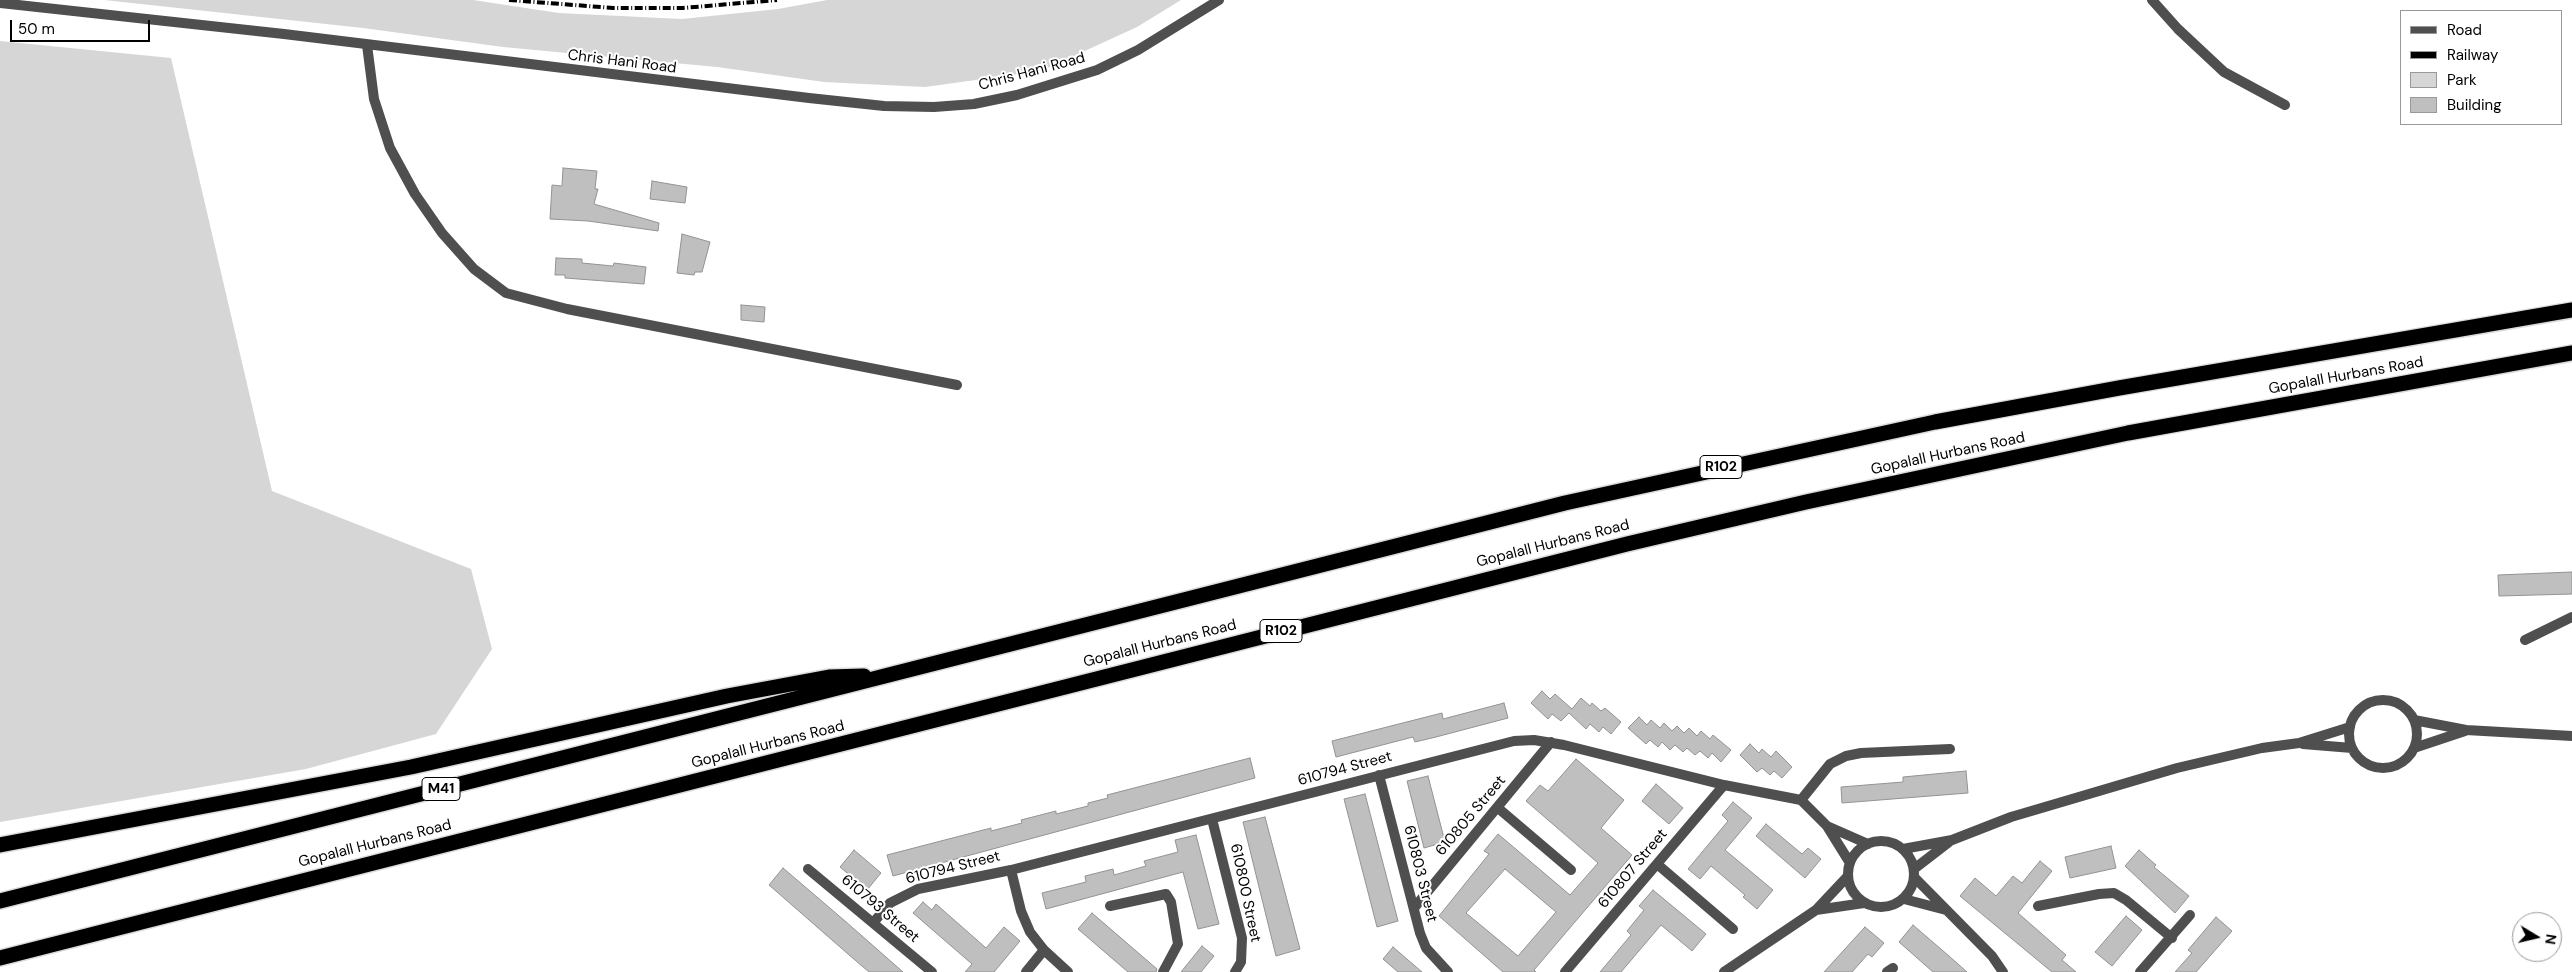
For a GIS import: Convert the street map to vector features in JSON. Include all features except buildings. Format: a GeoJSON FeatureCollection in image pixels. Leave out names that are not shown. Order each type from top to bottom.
{"type":"FeatureCollection","features":[{"type":"Feature","properties":{"kind":"highway","name":"Gopalall Hurbans Road"},"geometry":{"type":"LineString","coordinates":[[0,901],[1565,503],[1726,466],[1936,422],[2119,388],[2572,310]]}},
{"type":"Feature","properties":{"kind":"highway","name":"Gopalall Hurbans Road"},"geometry":{"type":"LineString","coordinates":[[0,958],[1637,541],[1806,502],[2128,433],[2572,353]]}},
{"type":"Feature","properties":{"kind":"highway"},"geometry":{"type":"LineString","coordinates":[[0,845],[411,767],[727,696],[829,677],[881,677]]}},
{"type":"Feature","properties":{"kind":"street","name":"Chris Hani Road"},"geometry":{"type":"LineString","coordinates":[[0,3],[809,98],[884,106],[934,108],[974,104],[1017,95],[1097,70],[1138,50],[1219,0]]}},
{"type":"Feature","properties":{"kind":"street"},"geometry":{"type":"LineString","coordinates":[[2152,0],[2178,29],[2224,72],[2254,90],[2285,105]]}},
{"type":"Feature","properties":{"kind":"street"},"geometry":{"type":"LineString","coordinates":[[367,46],[374,99],[390,148],[402,171],[442,233],[474,269],[506,293],[567,309],[958,386]]}},
{"type":"Feature","properties":{"kind":"street"},"geometry":{"type":"LineString","coordinates":[[2525,640],[2572,617]]}},
{"type":"Feature","properties":{"kind":"street"},"geometry":{"type":"LineString","coordinates":[[2414,748],[2417,734],[2414,720],[2400,704],[2380,700],[2361,709],[2350,727],[2352,748],[2358,757],[2378,768],[2399,764],[2414,748],[2466,730]]}},
{"type":"Feature","properties":{"kind":"street"},"geometry":{"type":"LineString","coordinates":[[2414,720],[2466,730],[2572,736]]}},
{"type":"Feature","properties":{"kind":"street"},"geometry":{"type":"LineString","coordinates":[[1903,849],[1952,840],[2010,817],[2087,793],[2253,750],[2299,743],[2350,727]]}},
{"type":"Feature","properties":{"kind":"street","name":"610794 Street"},"geometry":{"type":"LineString","coordinates":[[873,923],[890,903],[918,889],[1011,870],[1514,741],[1534,740],[1551,742],[1724,785],[1801,800]]}},
{"type":"Feature","properties":{"kind":"street","name":"610805 Street"},"geometry":{"type":"LineString","coordinates":[[1414,908],[1551,742]]}},
{"type":"Feature","properties":{"kind":"street"},"geometry":{"type":"LineString","coordinates":[[2299,743],[2352,748]]}},
{"type":"Feature","properties":{"kind":"street"},"geometry":{"type":"LineString","coordinates":[[1850,863],[1827,826],[1801,800],[1830,764],[1846,756],[1861,753],[1950,750]]}},
{"type":"Feature","properties":{"kind":"street","name":"610803 Street"},"geometry":{"type":"LineString","coordinates":[[1379,775],[1426,948],[1448,972]]}},
{"type":"Feature","properties":{"kind":"street","name":"610807 Street"},"geometry":{"type":"LineString","coordinates":[[1565,972],[1724,785]]}},
{"type":"Feature","properties":{"kind":"street"},"geometry":{"type":"LineString","coordinates":[[1498,808],[1571,870]]}},
{"type":"Feature","properties":{"kind":"street","name":"610800 Street"},"geometry":{"type":"LineString","coordinates":[[1212,819],[1242,938],[1241,962],[1235,972]]}},
{"type":"Feature","properties":{"kind":"street"},"geometry":{"type":"LineString","coordinates":[[1827,826],[1868,844]]}},
{"type":"Feature","properties":{"kind":"street"},"geometry":{"type":"LineString","coordinates":[[1904,899],[1914,873],[1952,840]]}},
{"type":"Feature","properties":{"kind":"street"},"geometry":{"type":"LineString","coordinates":[[1947,910],[1904,899],[1887,907],[1875,907],[1864,903],[1853,891],[1848,876],[1850,863],[1856,852],[1868,844],[1883,841],[1903,849],[1908,855],[1914,873],[1992,956],[2003,972]]}},
{"type":"Feature","properties":{"kind":"street"},"geometry":{"type":"LineString","coordinates":[[1657,864],[1733,928]]}},
{"type":"Feature","properties":{"kind":"street","name":"610793 Street"},"geometry":{"type":"LineString","coordinates":[[808,869],[932,972]]}},
{"type":"Feature","properties":{"kind":"street"},"geometry":{"type":"LineString","coordinates":[[1011,870],[1021,911],[1030,932],[1044,950],[1068,972]]}},
{"type":"Feature","properties":{"kind":"street"},"geometry":{"type":"LineString","coordinates":[[1724,972],[1816,910],[1848,876]]}},
{"type":"Feature","properties":{"kind":"street"},"geometry":{"type":"LineString","coordinates":[[2038,906],[2099,894],[2114,893],[2126,900],[2172,938]]}},
{"type":"Feature","properties":{"kind":"street"},"geometry":{"type":"LineString","coordinates":[[1110,906],[1166,894],[1171,902],[1178,944],[1163,972]]}},
{"type":"Feature","properties":{"kind":"street"},"geometry":{"type":"LineString","coordinates":[[1816,910],[1864,903]]}},
{"type":"Feature","properties":{"kind":"street"},"geometry":{"type":"LineString","coordinates":[[2140,972],[2172,938],[2190,915]]}},
{"type":"Feature","properties":{"kind":"street"},"geometry":{"type":"LineString","coordinates":[[1026,972],[1044,950]]}},
{"type":"Feature","properties":{"kind":"green space"},"geometry":{"type":"Polygon","coordinates":[[[104,0],[473,0],[559,13],[682,19],[778,9],[827,0],[1181,0],[1137,27],[1041,71],[925,87],[824,82],[717,67],[503,47],[363,28],[104,0]]]}},
{"type":"Feature","properties":{"kind":"green space"},"geometry":{"type":"Polygon","coordinates":[[[0,41],[171,58],[272,491],[471,569],[492,649],[436,734],[306,769],[0,822],[0,41]]]}},
{"type":"Feature","properties":{"kind":"railway"},"geometry":{"type":"LineString","coordinates":[[509,0],[613,8],[683,8],[777,0]]}}]}
